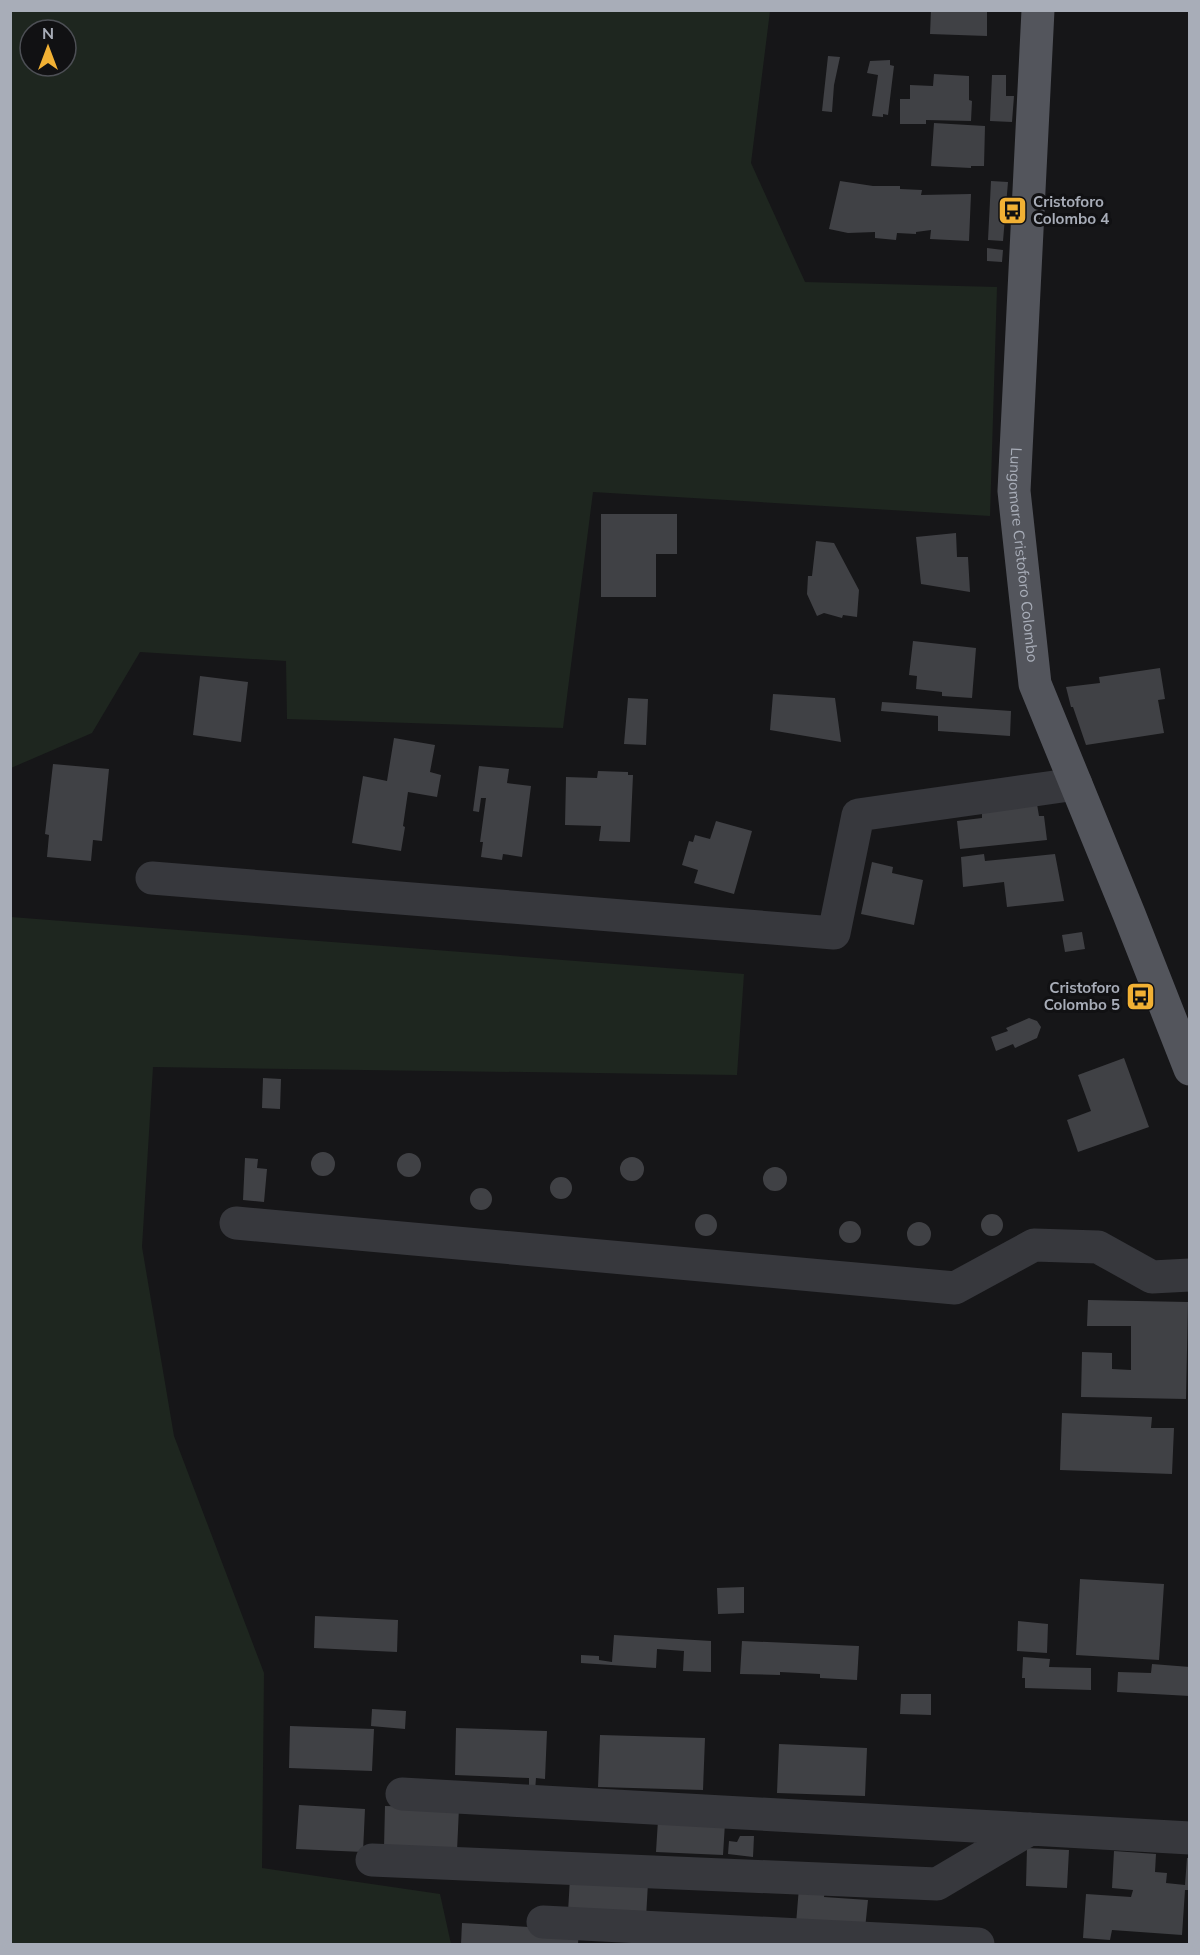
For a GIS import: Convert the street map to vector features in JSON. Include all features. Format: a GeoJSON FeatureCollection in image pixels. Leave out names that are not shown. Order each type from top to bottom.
{"type":"FeatureCollection","features":[{"type":"Feature","properties":{"kind":"main road","name":"Lungomare Cristoforo Colombo"},"geometry":{"type":"LineString","coordinates":[[1038,10],[1014,491],[1035,684],[1190,1069]]}},
{"type":"Feature","properties":{"kind":"street"},"geometry":{"type":"LineString","coordinates":[[152,878],[834,933],[858,815],[1076,784]]}},
{"type":"Feature","properties":{"kind":"street"},"geometry":{"type":"LineString","coordinates":[[236,1223],[955,1288],[1034,1245],[1098,1247],[1152,1277],[1190,1275]]}},
{"type":"Feature","properties":{"kind":"street"},"geometry":{"type":"LineString","coordinates":[[402,1794],[1190,1838]]}},
{"type":"Feature","properties":{"kind":"street"},"geometry":{"type":"LineString","coordinates":[[372,1860],[937,1884],[1030,1829]]}},
{"type":"Feature","properties":{"kind":"street"},"geometry":{"type":"LineString","coordinates":[[543,1922],[978,1944]]}},
{"type":"Feature","properties":{"kind":"shaded area"},"geometry":{"type":"Polygon","coordinates":[[[11,10],[770,11],[751,163],[805,282],[997,287],[990,516],[593,492],[563,728],[287,719],[286,661],[140,652],[92,733],[11,768],[11,10]]]}},
{"type":"Feature","properties":{"kind":"shaded area"},"geometry":{"type":"Polygon","coordinates":[[[11,917],[744,974],[737,1075],[153,1067],[142,1247],[174,1436],[264,1673],[262,1868],[440,1894],[451,1944],[11,1944],[11,917]]]}},
{"type":"Feature","properties":{"kind":"building"},"geometry":{"type":"Polygon","coordinates":[[[931,10],[987,10],[987,36],[930,34],[931,10]]]}},
{"type":"Feature","properties":{"kind":"building"},"geometry":{"type":"Polygon","coordinates":[[[828,56],[840,57],[834,85],[832,112],[822,111],[828,56]]]}},
{"type":"Feature","properties":{"kind":"building"},"geometry":{"type":"Polygon","coordinates":[[[890,60],[890,65],[894,66],[888,115],[872,116],[878,75],[867,73],[870,61],[890,60]]]}},
{"type":"Feature","properties":{"kind":"building"},"geometry":{"type":"Polygon","coordinates":[[[934,74],[969,76],[969,100],[972,101],[971,121],[926,120],[926,124],[900,124],[900,99],[910,99],[910,85],[933,86],[934,74]]]}},
{"type":"Feature","properties":{"kind":"building"},"geometry":{"type":"Polygon","coordinates":[[[992,75],[1006,75],[1006,96],[1014,96],[1012,122],[990,121],[992,75]]]}},
{"type":"Feature","properties":{"kind":"building"},"geometry":{"type":"Polygon","coordinates":[[[934,123],[985,126],[984,166],[971,166],[971,168],[931,166],[934,123]]]}},
{"type":"Feature","properties":{"kind":"building"},"geometry":{"type":"Polygon","coordinates":[[[840,181],[873,186],[900,186],[900,189],[922,190],[921,195],[971,194],[969,241],[930,239],[931,230],[916,232],[916,234],[897,233],[896,240],[875,238],[875,232],[848,233],[829,229],[840,181]]]}},
{"type":"Feature","properties":{"kind":"building"},"geometry":{"type":"Polygon","coordinates":[[[991,181],[1008,182],[1003,241],[988,240],[991,181]]]}},
{"type":"Feature","properties":{"kind":"building"},"geometry":{"type":"Polygon","coordinates":[[[987,248],[1003,250],[1002,262],[987,261],[987,248]]]}},
{"type":"Feature","properties":{"kind":"building"},"geometry":{"type":"Polygon","coordinates":[[[601,514],[677,514],[677,554],[656,554],[656,597],[601,597],[601,514]]]}},
{"type":"Feature","properties":{"kind":"building"},"geometry":{"type":"Polygon","coordinates":[[[956,533],[957,557],[968,557],[970,592],[921,584],[916,537],[956,533]]]}},
{"type":"Feature","properties":{"kind":"building"},"geometry":{"type":"Polygon","coordinates":[[[816,541],[834,543],[859,590],[857,617],[843,615],[842,618],[824,613],[817,616],[807,594],[808,576],[812,576],[816,541]]]}},
{"type":"Feature","properties":{"kind":"building"},"geometry":{"type":"Polygon","coordinates":[[[913,641],[976,648],[972,698],[942,696],[942,692],[916,689],[917,676],[909,675],[913,641]]]}},
{"type":"Feature","properties":{"kind":"building"},"geometry":{"type":"Polygon","coordinates":[[[1160,668],[1165,699],[1158,700],[1164,733],[1086,745],[1066,687],[1100,683],[1099,677],[1160,668]]]}},
{"type":"Feature","properties":{"kind":"building"},"geometry":{"type":"Polygon","coordinates":[[[200,676],[248,682],[241,742],[193,735],[200,676]]]}},
{"type":"Feature","properties":{"kind":"building"},"geometry":{"type":"Polygon","coordinates":[[[773,694],[835,698],[841,742],[770,730],[773,694]]]}},
{"type":"Feature","properties":{"kind":"building"},"geometry":{"type":"Polygon","coordinates":[[[628,698],[648,699],[646,745],[624,744],[628,698]]]}},
{"type":"Feature","properties":{"kind":"building"},"geometry":{"type":"Polygon","coordinates":[[[882,702],[1011,711],[1010,736],[938,731],[938,716],[881,711],[882,702]]]}},
{"type":"Feature","properties":{"kind":"building"},"geometry":{"type":"Polygon","coordinates":[[[394,738],[435,745],[430,772],[441,775],[437,797],[408,792],[401,851],[352,843],[363,776],[387,781],[394,738]]]}},
{"type":"Feature","properties":{"kind":"building"},"geometry":{"type":"Polygon","coordinates":[[[53,764],[109,769],[102,841],[93,840],[91,861],[47,857],[49,835],[45,834],[53,764]]]}},
{"type":"Feature","properties":{"kind":"building"},"geometry":{"type":"Polygon","coordinates":[[[479,766],[509,769],[507,783],[531,786],[522,857],[503,854],[502,860],[481,857],[483,842],[480,842],[486,798],[481,798],[479,812],[473,811],[479,766]]]}},
{"type":"Feature","properties":{"kind":"building"},"geometry":{"type":"Polygon","coordinates":[[[598,771],[628,772],[628,775],[633,775],[630,842],[599,841],[601,826],[565,825],[566,777],[597,778],[598,771]]]}},
{"type":"Feature","properties":{"kind":"building"},"geometry":{"type":"Polygon","coordinates":[[[1037,804],[1039,816],[1044,816],[1047,840],[960,849],[957,821],[982,818],[982,810],[1037,804]]]}},
{"type":"Feature","properties":{"kind":"building"},"geometry":{"type":"Polygon","coordinates":[[[716,821],[752,831],[734,894],[694,883],[698,870],[682,865],[689,841],[693,842],[695,835],[710,839],[716,821]]]}},
{"type":"Feature","properties":{"kind":"building"},"geometry":{"type":"Polygon","coordinates":[[[984,854],[985,861],[1055,854],[1064,901],[1007,907],[1004,882],[963,887],[961,857],[984,854]]]}},
{"type":"Feature","properties":{"kind":"building"},"geometry":{"type":"Polygon","coordinates":[[[872,862],[893,867],[892,873],[923,880],[914,925],[861,914],[872,862]]]}},
{"type":"Feature","properties":{"kind":"building"},"geometry":{"type":"Polygon","coordinates":[[[1082,932],[1085,949],[1065,952],[1062,935],[1082,932]]]}},
{"type":"Feature","properties":{"kind":"building"},"geometry":{"type":"Polygon","coordinates":[[[1029,1018],[1037,1021],[1041,1027],[1037,1038],[1015,1048],[1013,1044],[996,1051],[991,1037],[1008,1031],[1006,1028],[1029,1018]]]}},
{"type":"Feature","properties":{"kind":"building"},"geometry":{"type":"Polygon","coordinates":[[[1124,1058],[1149,1127],[1078,1152],[1067,1120],[1091,1111],[1078,1075],[1124,1058]]]}},
{"type":"Feature","properties":{"kind":"building"},"geometry":{"type":"Polygon","coordinates":[[[263,1078],[281,1079],[280,1109],[262,1108],[263,1078]]]}},
{"type":"Feature","properties":{"kind":"building"},"geometry":{"type":"Polygon","coordinates":[[[323,1152],[328,1153],[334,1159],[334,1169],[328,1175],[323,1176],[318,1175],[312,1169],[311,1164],[312,1159],[318,1153],[323,1152]]]}},
{"type":"Feature","properties":{"kind":"building"},"geometry":{"type":"Polygon","coordinates":[[[409,1153],[417,1157],[421,1165],[417,1173],[409,1177],[401,1173],[397,1165],[401,1157],[409,1153]]]}},
{"type":"Feature","properties":{"kind":"building"},"geometry":{"type":"Polygon","coordinates":[[[632,1157],[641,1160],[644,1169],[641,1178],[632,1181],[623,1178],[620,1169],[623,1160],[632,1157]]]}},
{"type":"Feature","properties":{"kind":"building"},"geometry":{"type":"Polygon","coordinates":[[[245,1158],[258,1159],[257,1168],[267,1169],[264,1202],[243,1200],[245,1158]]]}},
{"type":"Feature","properties":{"kind":"building"},"geometry":{"type":"Polygon","coordinates":[[[775,1167],[780,1168],[786,1174],[786,1184],[780,1190],[775,1191],[770,1190],[764,1184],[763,1179],[764,1174],[770,1168],[775,1167]]]}},
{"type":"Feature","properties":{"kind":"building"},"geometry":{"type":"Polygon","coordinates":[[[561,1177],[569,1180],[572,1188],[569,1196],[561,1199],[553,1196],[550,1188],[553,1180],[561,1177]]]}},
{"type":"Feature","properties":{"kind":"building"},"geometry":{"type":"Polygon","coordinates":[[[481,1188],[489,1191],[492,1199],[489,1207],[481,1210],[473,1207],[470,1199],[473,1191],[481,1188]]]}},
{"type":"Feature","properties":{"kind":"building"},"geometry":{"type":"Polygon","coordinates":[[[706,1214],[714,1217],[717,1225],[714,1233],[706,1236],[698,1233],[695,1225],[698,1217],[706,1214]]]}},
{"type":"Feature","properties":{"kind":"building"},"geometry":{"type":"Polygon","coordinates":[[[992,1214],[1000,1217],[1003,1225],[1000,1233],[992,1236],[984,1233],[981,1225],[984,1217],[992,1214]]]}},
{"type":"Feature","properties":{"kind":"building"},"geometry":{"type":"Polygon","coordinates":[[[850,1221],[858,1224],[861,1232],[858,1240],[850,1243],[842,1240],[839,1232],[842,1224],[850,1221]]]}},
{"type":"Feature","properties":{"kind":"building"},"geometry":{"type":"Polygon","coordinates":[[[919,1222],[927,1226],[931,1234],[927,1242],[919,1246],[911,1242],[907,1234],[911,1226],[919,1222]]]}},
{"type":"Feature","properties":{"kind":"building"},"geometry":{"type":"Polygon","coordinates":[[[1088,1300],[1188,1302],[1186,1399],[1081,1397],[1082,1352],[1112,1353],[1112,1369],[1131,1370],[1131,1326],[1087,1326],[1088,1300]]]}},
{"type":"Feature","properties":{"kind":"building"},"geometry":{"type":"Polygon","coordinates":[[[1062,1413],[1152,1417],[1151,1428],[1174,1428],[1172,1474],[1060,1470],[1062,1413]]]}},
{"type":"Feature","properties":{"kind":"building"},"geometry":{"type":"Polygon","coordinates":[[[1080,1579],[1164,1584],[1159,1660],[1076,1655],[1080,1579]]]}},
{"type":"Feature","properties":{"kind":"building"},"geometry":{"type":"Polygon","coordinates":[[[744,1587],[744,1613],[718,1614],[717,1588],[744,1587]]]}},
{"type":"Feature","properties":{"kind":"building"},"geometry":{"type":"Polygon","coordinates":[[[315,1616],[398,1620],[397,1652],[314,1648],[315,1616]]]}},
{"type":"Feature","properties":{"kind":"building"},"geometry":{"type":"Polygon","coordinates":[[[1018,1621],[1048,1624],[1047,1653],[1017,1651],[1018,1621]]]}},
{"type":"Feature","properties":{"kind":"building"},"geometry":{"type":"Polygon","coordinates":[[[614,1635],[711,1641],[711,1672],[683,1671],[684,1651],[657,1649],[656,1668],[581,1663],[581,1655],[599,1656],[599,1660],[612,1662],[614,1635]]]}},
{"type":"Feature","properties":{"kind":"building"},"geometry":{"type":"Polygon","coordinates":[[[742,1641],[859,1646],[857,1680],[820,1678],[820,1674],[780,1672],[780,1675],[740,1674],[742,1641]]]}},
{"type":"Feature","properties":{"kind":"building"},"geometry":{"type":"Polygon","coordinates":[[[1023,1657],[1050,1659],[1049,1667],[1091,1668],[1091,1690],[1025,1688],[1025,1678],[1022,1678],[1023,1657]]]}},
{"type":"Feature","properties":{"kind":"building"},"geometry":{"type":"Polygon","coordinates":[[[1152,1664],[1190,1667],[1190,1696],[1117,1692],[1118,1672],[1151,1673],[1152,1664]]]}},
{"type":"Feature","properties":{"kind":"building"},"geometry":{"type":"Polygon","coordinates":[[[901,1694],[931,1694],[931,1715],[900,1714],[901,1694]]]}},
{"type":"Feature","properties":{"kind":"building"},"geometry":{"type":"Polygon","coordinates":[[[372,1709],[406,1711],[405,1729],[371,1726],[372,1709]]]}},
{"type":"Feature","properties":{"kind":"building"},"geometry":{"type":"Polygon","coordinates":[[[290,1726],[374,1729],[372,1771],[289,1768],[290,1726]]]}},
{"type":"Feature","properties":{"kind":"building"},"geometry":{"type":"Polygon","coordinates":[[[456,1728],[547,1731],[545,1779],[536,1778],[535,1791],[529,1791],[529,1778],[455,1775],[456,1728]]]}},
{"type":"Feature","properties":{"kind":"building"},"geometry":{"type":"Polygon","coordinates":[[[600,1735],[705,1738],[703,1790],[598,1787],[600,1735]]]}},
{"type":"Feature","properties":{"kind":"building"},"geometry":{"type":"Polygon","coordinates":[[[779,1744],[867,1748],[865,1796],[777,1793],[779,1744]]]}},
{"type":"Feature","properties":{"kind":"building"},"geometry":{"type":"Polygon","coordinates":[[[299,1805],[365,1809],[363,1852],[296,1849],[299,1805]]]}},
{"type":"Feature","properties":{"kind":"building"},"geometry":{"type":"Polygon","coordinates":[[[385,1806],[459,1808],[457,1851],[384,1848],[385,1806]]]}},
{"type":"Feature","properties":{"kind":"building"},"geometry":{"type":"Polygon","coordinates":[[[658,1820],[725,1823],[723,1855],[656,1852],[658,1820]]]}},
{"type":"Feature","properties":{"kind":"building"},"geometry":{"type":"Polygon","coordinates":[[[740,1836],[754,1836],[753,1857],[728,1854],[729,1841],[737,1842],[740,1836]]]}},
{"type":"Feature","properties":{"kind":"building"},"geometry":{"type":"Polygon","coordinates":[[[1027,1848],[1069,1850],[1067,1888],[1026,1886],[1027,1848]]]}},
{"type":"Feature","properties":{"kind":"building"},"geometry":{"type":"Polygon","coordinates":[[[1114,1851],[1156,1854],[1155,1872],[1167,1873],[1166,1883],[1185,1885],[1187,1858],[1190,1858],[1190,1890],[1185,1890],[1182,1935],[1112,1930],[1110,1940],[1083,1938],[1086,1894],[1131,1897],[1133,1890],[1112,1888],[1114,1851]]]}},
{"type":"Feature","properties":{"kind":"building"},"geometry":{"type":"Polygon","coordinates":[[[570,1878],[648,1883],[646,1918],[568,1912],[570,1878]]]}},
{"type":"Feature","properties":{"kind":"building"},"geometry":{"type":"Polygon","coordinates":[[[799,1887],[825,1889],[824,1897],[868,1900],[865,1929],[796,1924],[799,1887]]]}},
{"type":"Feature","properties":{"kind":"building"},"geometry":{"type":"Polygon","coordinates":[[[462,1923],[579,1930],[578,1944],[461,1944],[462,1923]]]}},
{"type":"Feature","properties":{"kind":"place","name":"Cristoforo Colombo 4"},"geometry":{"type":"Point","coordinates":[1012,211]}},
{"type":"Feature","properties":{"kind":"place","name":"Cristoforo Colombo 5"},"geometry":{"type":"Point","coordinates":[1141,997]}}]}
